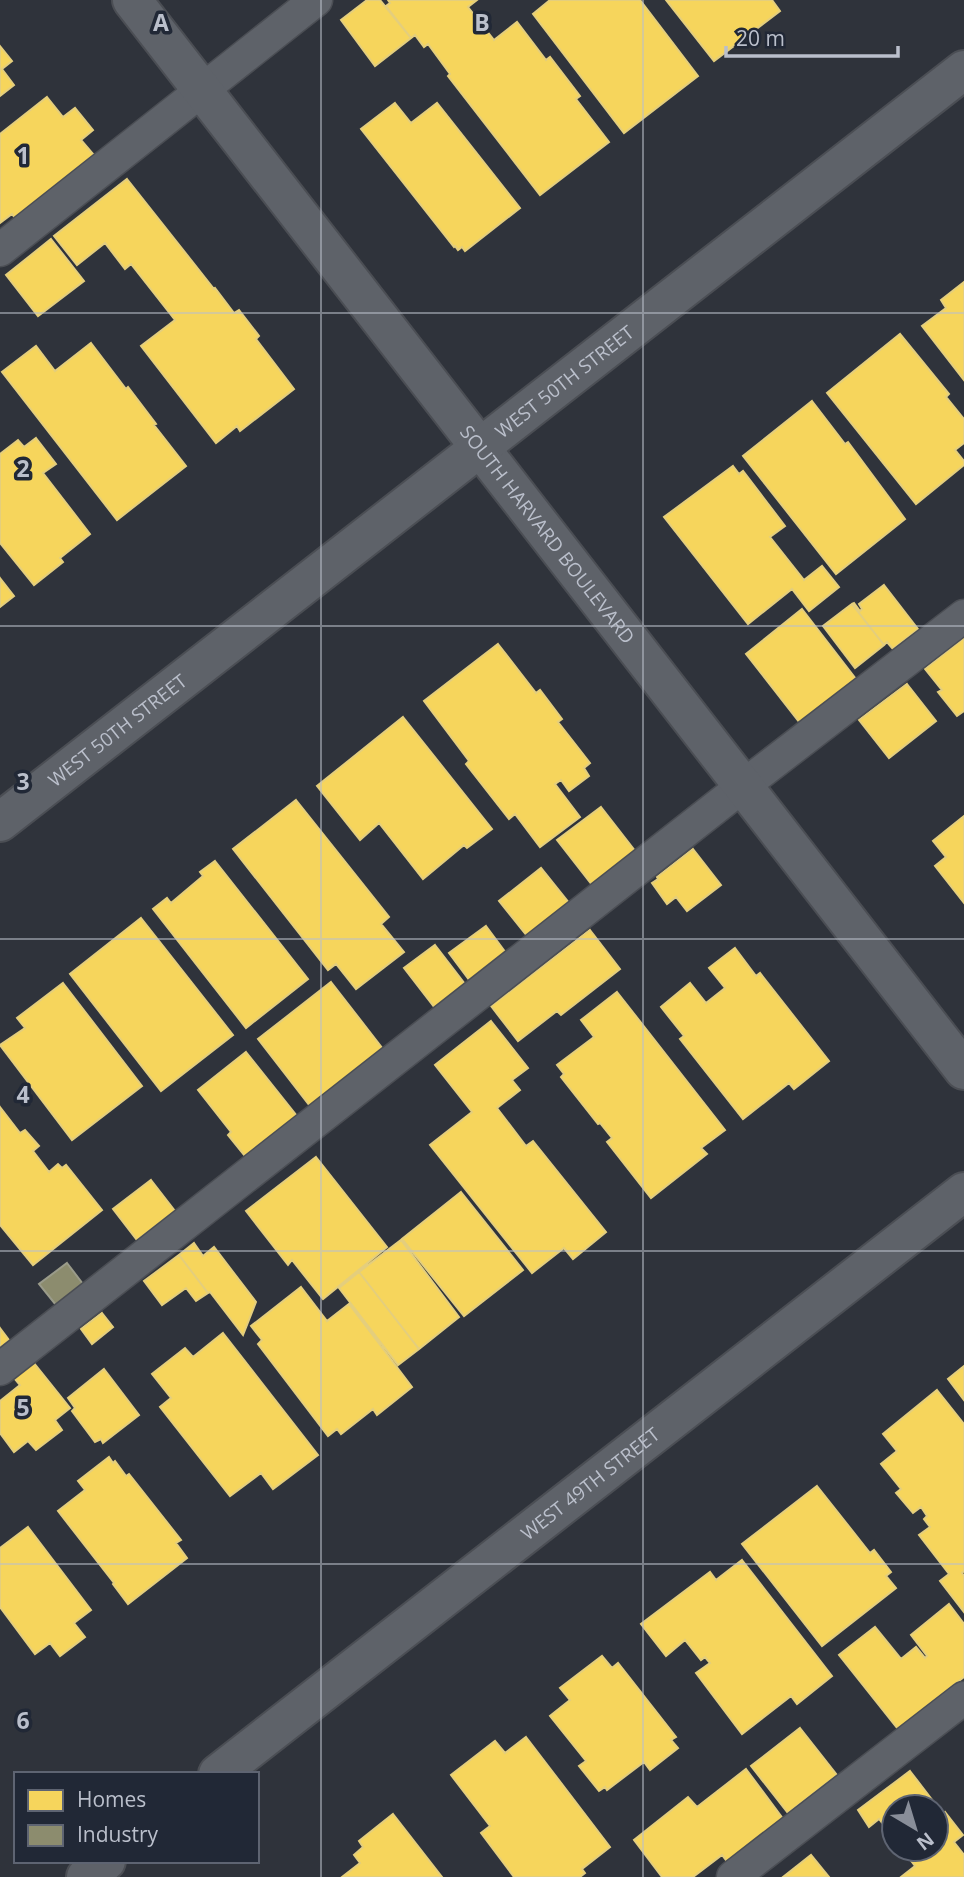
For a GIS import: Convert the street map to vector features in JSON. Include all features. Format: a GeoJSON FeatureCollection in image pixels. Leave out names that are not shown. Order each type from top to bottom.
{"type":"FeatureCollection","features":[{"type":"Feature","properties":{"kind":"street","name":"SOUTH HARVARD BOULEVARD"},"geometry":{"type":"LineString","coordinates":[[132,0],[964,1070]]}},
{"type":"Feature","properties":{"kind":"street","name":"WEST 50TH STREET"},"geometry":{"type":"LineString","coordinates":[[0,822],[964,70]]}},
{"type":"Feature","properties":{"kind":"street","name":"WEST 49TH STREET"},"geometry":{"type":"LineString","coordinates":[[221,1772],[964,1192]]}},
{"type":"Feature","properties":{"kind":"street"},"geometry":{"type":"LineString","coordinates":[[86,1877],[104,1863]]}},
{"type":"Feature","properties":{"kind":"lane"},"geometry":{"type":"LineString","coordinates":[[0,250],[316,0]]}},
{"type":"Feature","properties":{"kind":"lane"},"geometry":{"type":"LineString","coordinates":[[0,1369],[964,616]]}},
{"type":"Feature","properties":{"kind":"lane"},"geometry":{"type":"LineString","coordinates":[[733,1877],[964,1698]]}},
{"type":"Feature","properties":{"kind":"building: Homes"},"geometry":{"type":"Polygon","coordinates":[[[367,0],[380,0],[411,38],[375,66],[341,20],[367,0]]]}},
{"type":"Feature","properties":{"kind":"building: Homes"},"geometry":{"type":"Polygon","coordinates":[[[388,0],[477,0],[468,7],[494,40],[517,22],[546,60],[550,57],[580,96],[576,99],[609,142],[540,195],[448,76],[450,74],[428,44],[424,47],[415,35],[411,38],[386,6],[390,3],[388,0]]]}},
{"type":"Feature","properties":{"kind":"building: Homes"},"geometry":{"type":"Polygon","coordinates":[[[550,0],[640,0],[698,76],[624,133],[533,14],[550,0]]]}},
{"type":"Feature","properties":{"kind":"building: Homes"},"geometry":{"type":"Polygon","coordinates":[[[666,0],[772,0],[780,11],[714,61],[666,0]]]}},
{"type":"Feature","properties":{"kind":"building: Homes"},"geometry":{"type":"Polygon","coordinates":[[[0,46],[12,61],[2,69],[14,85],[0,96],[0,46]]]}},
{"type":"Feature","properties":{"kind":"building: Homes"},"geometry":{"type":"Polygon","coordinates":[[[47,97],[63,117],[75,108],[93,130],[81,140],[94,155],[15,218],[12,214],[0,223],[0,134],[47,97]]]}},
{"type":"Feature","properties":{"kind":"building: Homes"},"geometry":{"type":"Polygon","coordinates":[[[395,103],[411,123],[437,103],[520,208],[465,251],[462,247],[458,250],[454,247],[361,129],[395,103]]]}},
{"type":"Feature","properties":{"kind":"building: Homes"},"geometry":{"type":"Polygon","coordinates":[[[127,179],[234,313],[239,310],[259,336],[256,339],[294,389],[240,431],[237,426],[216,443],[141,346],[175,320],[131,264],[125,269],[105,243],[77,265],[54,236],[127,179]]]}},
{"type":"Feature","properties":{"kind":"building: Homes"},"geometry":{"type":"Polygon","coordinates":[[[51,239],[84,281],[38,316],[6,275],[51,239]]]}},
{"type":"Feature","properties":{"kind":"building: Homes"},"geometry":{"type":"Polygon","coordinates":[[[964,282],[964,380],[922,326],[946,308],[941,300],[964,282]]]}},
{"type":"Feature","properties":{"kind":"building: Homes"},"geometry":{"type":"Polygon","coordinates":[[[900,334],[949,394],[946,397],[964,419],[964,443],[955,450],[964,465],[916,504],[827,393],[900,334]]]}},
{"type":"Feature","properties":{"kind":"building: Homes"},"geometry":{"type":"Polygon","coordinates":[[[91,343],[126,389],[128,387],[186,466],[117,520],[2,372],[36,346],[55,371],[91,343]]]}},
{"type":"Feature","properties":{"kind":"building: Homes"},"geometry":{"type":"Polygon","coordinates":[[[812,401],[845,444],[848,442],[905,519],[836,574],[743,456],[812,401]]]}},
{"type":"Feature","properties":{"kind":"building: Homes"},"geometry":{"type":"Polygon","coordinates":[[[36,438],[56,464],[43,473],[90,534],[60,558],[63,562],[34,585],[0,543],[0,454],[18,440],[24,447],[36,438]]]}},
{"type":"Feature","properties":{"kind":"building: Homes"},"geometry":{"type":"Polygon","coordinates":[[[733,466],[739,474],[743,471],[785,526],[770,537],[804,580],[822,566],[839,587],[809,611],[792,589],[748,624],[664,517],[733,466]]]}},
{"type":"Feature","properties":{"kind":"building: Homes"},"geometry":{"type":"Polygon","coordinates":[[[0,578],[14,596],[0,607],[0,578]]]}},
{"type":"Feature","properties":{"kind":"building: Homes"},"geometry":{"type":"Polygon","coordinates":[[[884,585],[918,629],[893,649],[887,642],[884,645],[852,604],[860,611],[862,609],[859,604],[884,585]]]}},
{"type":"Feature","properties":{"kind":"building: Homes"},"geometry":{"type":"Polygon","coordinates":[[[852,604],[884,645],[855,668],[823,626],[852,604]]]}},
{"type":"Feature","properties":{"kind":"building: Homes"},"geometry":{"type":"Polygon","coordinates":[[[802,609],[856,679],[800,723],[746,654],[802,609]]]}},
{"type":"Feature","properties":{"kind":"building: Homes"},"geometry":{"type":"Polygon","coordinates":[[[964,638],[964,711],[957,716],[938,692],[942,690],[925,669],[964,638]]]}},
{"type":"Feature","properties":{"kind":"building: Homes"},"geometry":{"type":"Polygon","coordinates":[[[498,644],[536,693],[540,690],[562,719],[558,722],[590,763],[584,768],[589,776],[569,791],[561,780],[555,784],[580,817],[540,847],[515,814],[509,819],[466,764],[469,761],[424,701],[498,644]]]}},
{"type":"Feature","properties":{"kind":"building: Homes"},"geometry":{"type":"Polygon","coordinates":[[[907,684],[936,721],[889,758],[859,720],[907,684]]]}},
{"type":"Feature","properties":{"kind":"building: Homes"},"geometry":{"type":"Polygon","coordinates":[[[403,717],[492,829],[467,848],[464,845],[423,879],[379,823],[360,840],[317,786],[403,717]]]}},
{"type":"Feature","properties":{"kind":"building: Homes"},"geometry":{"type":"Polygon","coordinates":[[[296,800],[389,917],[381,924],[404,952],[356,989],[336,964],[328,970],[233,849],[296,800]]]}},
{"type":"Feature","properties":{"kind":"building: Homes"},"geometry":{"type":"Polygon","coordinates":[[[601,807],[636,852],[593,886],[557,840],[601,807]]]}},
{"type":"Feature","properties":{"kind":"building: Homes"},"geometry":{"type":"Polygon","coordinates":[[[964,816],[964,903],[935,866],[946,857],[933,841],[964,816]]]}},
{"type":"Feature","properties":{"kind":"building: Homes"},"geometry":{"type":"Polygon","coordinates":[[[693,849],[721,885],[687,911],[676,897],[667,904],[652,883],[693,849]]]}},
{"type":"Feature","properties":{"kind":"building: Homes"},"geometry":{"type":"Polygon","coordinates":[[[215,861],[308,979],[246,1028],[153,909],[167,898],[171,903],[203,876],[200,872],[215,861]]]}},
{"type":"Feature","properties":{"kind":"building: Homes"},"geometry":{"type":"Polygon","coordinates":[[[541,868],[570,904],[528,937],[499,901],[541,868]]]}},
{"type":"Feature","properties":{"kind":"building: Homes"},"geometry":{"type":"Polygon","coordinates":[[[141,918],[233,1035],[161,1091],[70,974],[141,918]]]}},
{"type":"Feature","properties":{"kind":"building: Homes"},"geometry":{"type":"Polygon","coordinates":[[[486,926],[506,953],[470,981],[449,953],[486,926]]]}},
{"type":"Feature","properties":{"kind":"building: Homes"},"geometry":{"type":"Polygon","coordinates":[[[590,930],[620,969],[561,1015],[557,1011],[518,1041],[491,1006],[590,930]]]}},
{"type":"Feature","properties":{"kind":"building: Homes"},"geometry":{"type":"Polygon","coordinates":[[[435,945],[465,984],[435,1008],[404,968],[435,945]]]}},
{"type":"Feature","properties":{"kind":"building: Homes"},"geometry":{"type":"Polygon","coordinates":[[[735,948],[756,976],[760,973],[829,1061],[794,1089],[789,1083],[743,1119],[680,1039],[684,1036],[661,1007],[690,983],[706,1003],[725,988],[709,968],[735,948]]]}},
{"type":"Feature","properties":{"kind":"building: Homes"},"geometry":{"type":"Polygon","coordinates":[[[331,982],[383,1049],[310,1106],[258,1039],[331,982]]]}},
{"type":"Feature","properties":{"kind":"building: Homes"},"geometry":{"type":"Polygon","coordinates":[[[63,983],[142,1086],[72,1140],[0,1045],[25,1028],[17,1018],[63,983]]]}},
{"type":"Feature","properties":{"kind":"building: Homes"},"geometry":{"type":"Polygon","coordinates":[[[617,992],[725,1130],[701,1148],[707,1154],[651,1198],[607,1142],[612,1138],[561,1077],[564,1074],[557,1065],[594,1037],[581,1020],[617,992]]]}},
{"type":"Feature","properties":{"kind":"building: Homes"},"geometry":{"type":"Polygon","coordinates":[[[491,1021],[528,1068],[512,1080],[520,1090],[497,1108],[526,1146],[533,1141],[606,1232],[573,1259],[564,1248],[532,1273],[430,1145],[472,1112],[435,1065],[491,1021]]]}},
{"type":"Feature","properties":{"kind":"building: Homes"},"geometry":{"type":"Polygon","coordinates":[[[246,1052],[297,1116],[245,1156],[228,1135],[231,1132],[198,1090],[246,1052]]]}},
{"type":"Feature","properties":{"kind":"building: Homes"},"geometry":{"type":"Polygon","coordinates":[[[0,1107],[20,1133],[25,1130],[39,1146],[33,1151],[49,1172],[58,1164],[62,1168],[66,1165],[102,1210],[33,1265],[0,1225],[0,1107]]]}},
{"type":"Feature","properties":{"kind":"building: Homes"},"geometry":{"type":"Polygon","coordinates":[[[316,1157],[387,1247],[323,1299],[292,1260],[288,1265],[246,1211],[316,1157]]]}},
{"type":"Feature","properties":{"kind":"building: Homes"},"geometry":{"type":"Polygon","coordinates":[[[151,1180],[175,1211],[137,1240],[113,1209],[151,1180]]]}},
{"type":"Feature","properties":{"kind":"building: Homes"},"geometry":{"type":"Polygon","coordinates":[[[461,1192],[523,1270],[464,1316],[402,1239],[461,1192]]]}},
{"type":"Feature","properties":{"kind":"building: Homes"},"geometry":{"type":"Polygon","coordinates":[[[401,1240],[459,1317],[419,1349],[359,1272],[401,1240]]]}},
{"type":"Feature","properties":{"kind":"building: Homes"},"geometry":{"type":"Polygon","coordinates":[[[194,1243],[203,1256],[214,1247],[256,1302],[243,1335],[179,1255],[194,1243]]]}},
{"type":"Feature","properties":{"kind":"building: Homes"},"geometry":{"type":"Polygon","coordinates":[[[179,1255],[208,1293],[196,1301],[186,1288],[162,1305],[144,1281],[179,1255]]]}},
{"type":"Feature","properties":{"kind":"building: Homes"},"geometry":{"type":"Polygon","coordinates":[[[359,1272],[419,1349],[398,1365],[339,1288],[359,1272]]]}},
{"type":"Feature","properties":{"kind":"building: Homes"},"geometry":{"type":"Polygon","coordinates":[[[301,1287],[327,1321],[349,1304],[412,1387],[377,1415],[373,1409],[341,1434],[337,1429],[328,1436],[258,1344],[262,1340],[251,1326],[301,1287]]]}},
{"type":"Feature","properties":{"kind":"building: Homes"},"geometry":{"type":"Polygon","coordinates":[[[102,1313],[113,1327],[92,1344],[81,1329],[102,1313]]]}},
{"type":"Feature","properties":{"kind":"building: Homes"},"geometry":{"type":"Polygon","coordinates":[[[0,1328],[9,1340],[0,1348],[0,1328]]]}},
{"type":"Feature","properties":{"kind":"building: Homes"},"geometry":{"type":"Polygon","coordinates":[[[223,1333],[318,1455],[273,1489],[261,1473],[230,1496],[160,1407],[171,1398],[152,1374],[185,1348],[193,1357],[223,1333]]]}},
{"type":"Feature","properties":{"kind":"building: Homes"},"geometry":{"type":"Polygon","coordinates":[[[34,1363],[70,1408],[55,1420],[62,1430],[36,1450],[28,1441],[14,1452],[0,1433],[0,1401],[20,1385],[14,1378],[34,1363]]]}},
{"type":"Feature","properties":{"kind":"building: Homes"},"geometry":{"type":"Polygon","coordinates":[[[964,1366],[964,1400],[948,1379],[964,1366]]]}},
{"type":"Feature","properties":{"kind":"building: Homes"},"geometry":{"type":"Polygon","coordinates":[[[104,1369],[139,1415],[103,1443],[101,1439],[95,1442],[72,1411],[75,1408],[68,1398],[104,1369]]]}},
{"type":"Feature","properties":{"kind":"building: Homes"},"geometry":{"type":"Polygon","coordinates":[[[937,1390],[964,1424],[964,1612],[940,1581],[949,1574],[919,1535],[930,1527],[924,1519],[927,1516],[921,1507],[913,1513],[896,1493],[901,1489],[881,1464],[897,1451],[883,1434],[937,1390]]]}},
{"type":"Feature","properties":{"kind":"building: Homes"},"geometry":{"type":"Polygon","coordinates":[[[109,1457],[126,1476],[129,1474],[181,1540],[176,1543],[187,1558],[128,1604],[58,1511],[85,1490],[78,1481],[109,1457]]]}},
{"type":"Feature","properties":{"kind":"building: Homes"},"geometry":{"type":"Polygon","coordinates":[[[817,1486],[870,1553],[874,1550],[891,1572],[886,1576],[896,1588],[822,1646],[742,1544],[817,1486]]]}},
{"type":"Feature","properties":{"kind":"building: Homes"},"geometry":{"type":"Polygon","coordinates":[[[28,1527],[91,1610],[74,1623],[85,1637],[60,1656],[50,1643],[35,1654],[0,1607],[0,1548],[28,1527]]]}},
{"type":"Feature","properties":{"kind":"building: Homes"},"geometry":{"type":"Polygon","coordinates":[[[742,1560],[832,1676],[797,1704],[791,1696],[742,1734],[696,1673],[710,1663],[705,1657],[701,1660],[685,1640],[666,1656],[641,1624],[710,1572],[716,1580],[742,1560]]]}},
{"type":"Feature","properties":{"kind":"building: Homes"},"geometry":{"type":"Polygon","coordinates":[[[949,1604],[964,1624],[964,1677],[898,1729],[839,1655],[875,1627],[901,1659],[916,1647],[925,1658],[927,1656],[911,1635],[949,1604]]]}},
{"type":"Feature","properties":{"kind":"building: Homes"},"geometry":{"type":"Polygon","coordinates":[[[602,1656],[612,1668],[618,1663],[676,1737],[671,1740],[678,1748],[650,1770],[644,1762],[607,1790],[605,1787],[599,1791],[579,1766],[586,1761],[550,1716],[570,1700],[560,1688],[602,1656]]]}},
{"type":"Feature","properties":{"kind":"building: Homes"},"geometry":{"type":"Polygon","coordinates":[[[800,1728],[837,1775],[788,1813],[751,1766],[800,1728]]]}},
{"type":"Feature","properties":{"kind":"building: Homes"},"geometry":{"type":"Polygon","coordinates":[[[526,1737],[610,1847],[582,1869],[585,1873],[580,1877],[514,1877],[481,1833],[490,1826],[451,1775],[495,1741],[505,1753],[526,1737]]]}},
{"type":"Feature","properties":{"kind":"building: Homes"},"geometry":{"type":"Polygon","coordinates":[[[746,1769],[784,1820],[729,1864],[722,1855],[693,1877],[662,1877],[634,1840],[688,1797],[697,1807],[746,1769]]]}},
{"type":"Feature","properties":{"kind":"building: Homes"},"geometry":{"type":"Polygon","coordinates":[[[910,1771],[927,1793],[881,1793],[910,1771]]]}},
{"type":"Feature","properties":{"kind":"building: Homes"},"geometry":{"type":"Polygon","coordinates":[[[880,1794],[880,1820],[869,1827],[858,1810],[880,1794]]]}},
{"type":"Feature","properties":{"kind":"building: Homes"},"geometry":{"type":"Polygon","coordinates":[[[393,1814],[442,1877],[342,1877],[360,1863],[354,1855],[363,1847],[359,1841],[393,1814]]]}},
{"type":"Feature","properties":{"kind":"building: Homes"},"geometry":{"type":"Polygon","coordinates":[[[950,1818],[963,1835],[954,1842],[964,1855],[964,1877],[901,1877],[915,1866],[913,1863],[950,1863],[950,1818]]]}},
{"type":"Feature","properties":{"kind":"building: Homes"},"geometry":{"type":"Polygon","coordinates":[[[811,1855],[829,1877],[783,1877],[811,1855]]]}},
{"type":"Feature","properties":{"kind":"building: Industry"},"geometry":{"type":"Polygon","coordinates":[[[67,1263],[83,1284],[56,1305],[39,1284],[67,1263]]]}}]}
